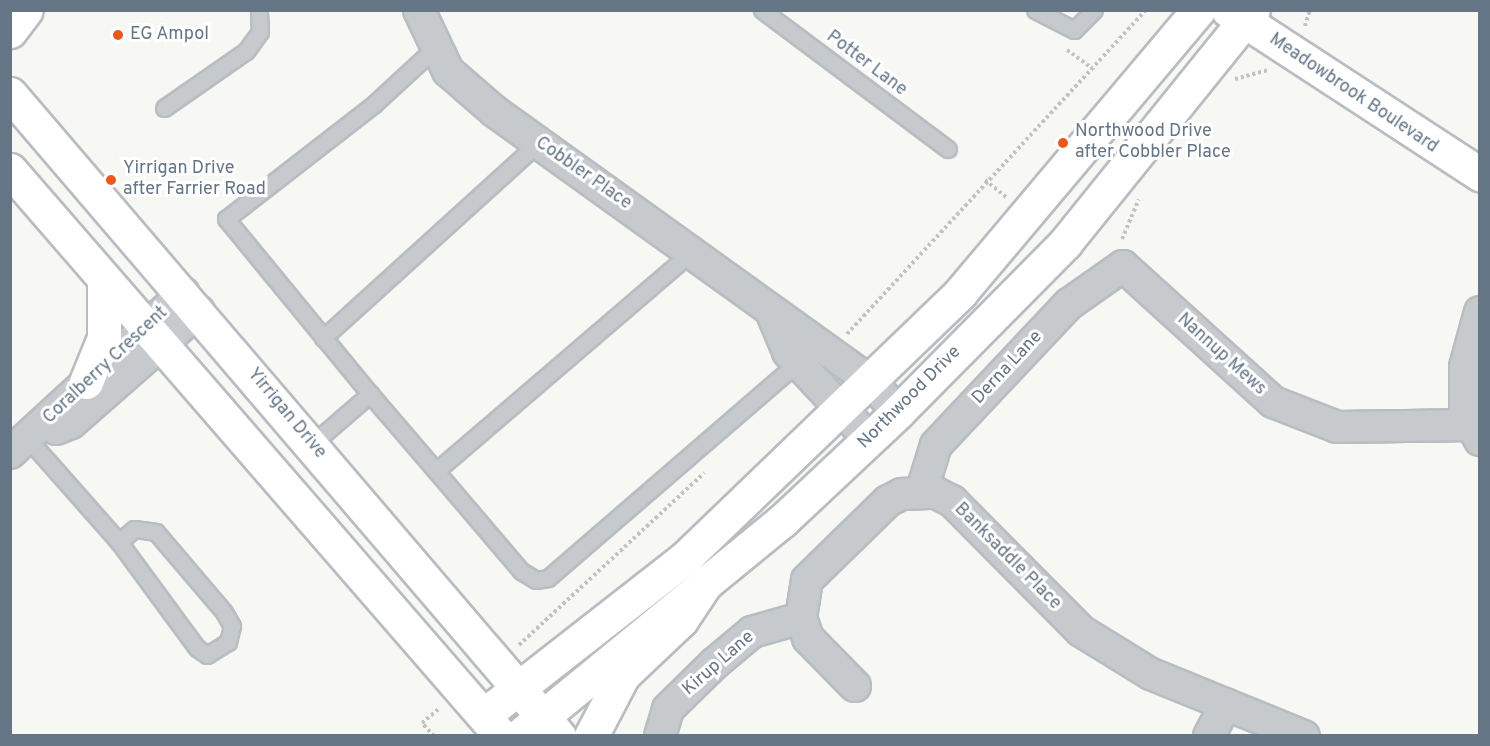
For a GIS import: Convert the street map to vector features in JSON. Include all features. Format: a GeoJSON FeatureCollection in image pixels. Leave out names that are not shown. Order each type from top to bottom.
{"type":"FeatureCollection","features":[{"type":"Feature","properties":{"kind":"street"},"geometry":{"type":"LineString","coordinates":[[10,31],[26,10]]}},
{"type":"Feature","properties":{"kind":"street","name":"Cobbler Place"},"geometry":{"type":"LineString","coordinates":[[419,10],[448,71],[772,316],[870,381],[898,412]]}},
{"type":"Feature","properties":{"kind":"street"},"geometry":{"type":"LineString","coordinates":[[10,170],[492,725],[518,688],[685,558],[870,381],[1030,217],[1198,10]]}},
{"type":"Feature","properties":{"kind":"street","name":"Meadowbrook Boulevard"},"geometry":{"type":"LineString","coordinates":[[1242,14],[1479,174]]}},
{"type":"Feature","properties":{"kind":"street","name":"Northwood Drive"},"geometry":{"type":"LineString","coordinates":[[540,730],[869,439],[1065,243],[1242,14]]}},
{"type":"Feature","properties":{"kind":"street","name":"Yirrigan Drive"},"geometry":{"type":"LineString","coordinates":[[10,94],[192,302],[518,688],[540,730]]}},
{"type":"Feature","properties":{"kind":"street","name":"Nannup Mews"},"geometry":{"type":"LineString","coordinates":[[1121,254],[1273,402],[1337,428],[1477,433]]}},
{"type":"Feature","properties":{"kind":"street","name":"Derna Lane"},"geometry":{"type":"LineString","coordinates":[[921,493],[936,445],[1069,304],[1121,254]]}},
{"type":"Feature","properties":{"kind":"street"},"geometry":{"type":"LineString","coordinates":[[86,382],[104,338],[104,279]]}},
{"type":"Feature","properties":{"kind":"street","name":"Coralberry Crescent"},"geometry":{"type":"LineString","coordinates":[[20,447],[71,423],[153,337],[192,302]]}},
{"type":"Feature","properties":{"kind":"street"},"geometry":{"type":"LineString","coordinates":[[1477,433],[1465,413],[1465,367],[1479,312]]}},
{"type":"Feature","properties":{"kind":"street","name":"Cobbler Place"},"geometry":{"type":"LineString","coordinates":[[772,316],[798,362],[869,439]]}},
{"type":"Feature","properties":{"kind":"street","name":"Coralberry Crescent"},"geometry":{"type":"LineString","coordinates":[[20,447],[86,382],[153,337]]}},
{"type":"Feature","properties":{"kind":"street","name":"Banksaddle Place"},"geometry":{"type":"LineString","coordinates":[[801,618],[807,580],[888,501],[921,493],[952,501],[1081,631],[1151,674],[1304,735]]}},
{"type":"Feature","properties":{"kind":"street"},"geometry":{"type":"LineString","coordinates":[[591,735],[623,675],[681,620],[705,584]]}},
{"type":"Feature","properties":{"kind":"street"},"geometry":{"type":"LineString","coordinates":[[801,618],[808,638],[855,686]]}},
{"type":"Feature","properties":{"kind":"street","name":"Kirup Lane"},"geometry":{"type":"LineString","coordinates":[[660,735],[668,709],[715,663],[752,632],[801,618]]}},
{"type":"Feature","properties":{"kind":"street"},"geometry":{"type":"LineString","coordinates":[[1209,735],[1226,704]]}},
{"type":"Feature","properties":{"kind":"lane"},"geometry":{"type":"LineString","coordinates":[[164,108],[246,51],[260,32],[259,10]]}},
{"type":"Feature","properties":{"kind":"lane","name":"Potter Lane"},"geometry":{"type":"LineString","coordinates":[[762,10],[948,149]]}},
{"type":"Feature","properties":{"kind":"lane"},"geometry":{"type":"LineString","coordinates":[[1035,10],[1074,30],[1094,10]]}},
{"type":"Feature","properties":{"kind":"lane"},"geometry":{"type":"LineString","coordinates":[[436,47],[374,104],[226,219],[323,338],[521,571],[536,580],[548,578],[798,362]]}},
{"type":"Feature","properties":{"kind":"lane"},"geometry":{"type":"LineString","coordinates":[[323,338],[539,142]]}},
{"type":"Feature","properties":{"kind":"lane"},"geometry":{"type":"LineString","coordinates":[[436,471],[690,253]]}},
{"type":"Feature","properties":{"kind":"lane"},"geometry":{"type":"LineString","coordinates":[[312,444],[370,394]]}},
{"type":"Feature","properties":{"kind":"lane"},"geometry":{"type":"LineString","coordinates":[[20,447],[119,542],[197,648],[207,655],[228,642],[232,626],[224,612],[156,532],[134,529],[119,542]]}},
{"type":"Feature","properties":{"kind":"path"},"geometry":{"type":"LineString","coordinates":[[1232,80],[1275,69]]}},
{"type":"Feature","properties":{"kind":"path"},"geometry":{"type":"LineString","coordinates":[[1121,254],[1146,190]]}},
{"type":"Feature","properties":{"kind":"place","name":"EG Ampol"},"geometry":{"type":"Point","coordinates":[118,35]}},
{"type":"Feature","properties":{"kind":"place","name":"Northwood Drive after Cobbler Place"},"geometry":{"type":"Point","coordinates":[1063,143]}},
{"type":"Feature","properties":{"kind":"place","name":"Yirrigan Drive after Farrier Road"},"geometry":{"type":"Point","coordinates":[111,180]}}]}
